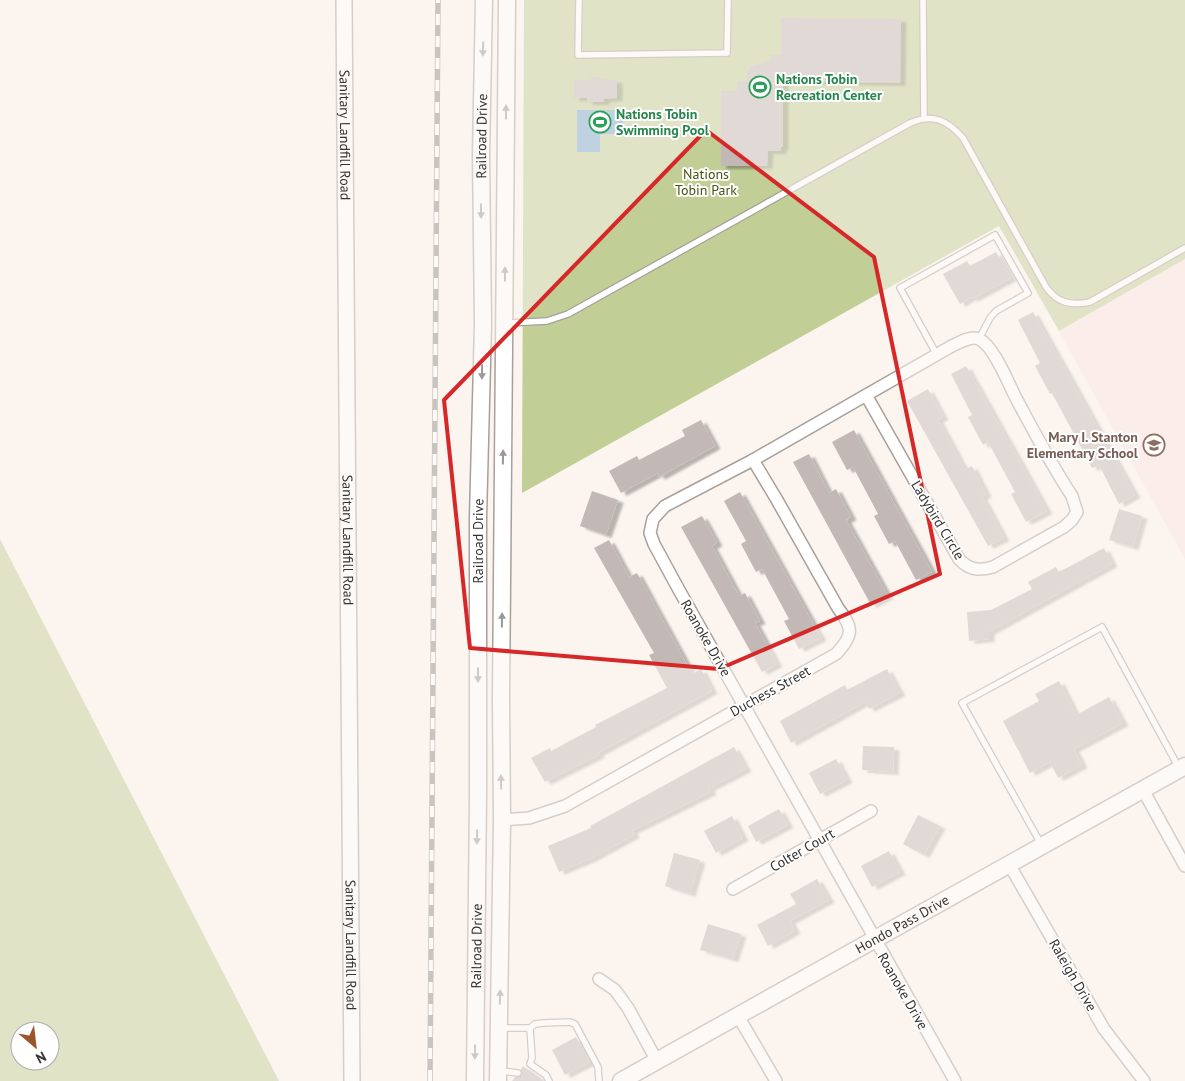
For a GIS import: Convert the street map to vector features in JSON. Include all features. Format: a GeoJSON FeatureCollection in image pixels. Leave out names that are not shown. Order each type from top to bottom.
{"type":"FeatureCollection","features":[{"type":"Feature","properties":{"kind":"main road","name":"Railroad Drive"},"geometry":{"type":"LineString","coordinates":[[475,1081],[478,518],[483,324],[481,155],[484,0]]}},
{"type":"Feature","properties":{"kind":"main road","name":"Railroad Drive"},"geometry":{"type":"LineString","coordinates":[[498,1076],[502,820],[501,697],[507,0]]}},
{"type":"Feature","properties":{"kind":"main road"},"geometry":{"type":"LineString","coordinates":[[483,324],[505,323]]}},
{"type":"Feature","properties":{"kind":"main road","name":"Hondo Pass Drive"},"geometry":{"type":"LineString","coordinates":[[621,1081],[1182,768]]}},
{"type":"Feature","properties":{"kind":"street","name":"Sanitary Landfill Road"},"geometry":{"type":"LineString","coordinates":[[344,0],[352,1081]]}},
{"type":"Feature","properties":{"kind":"street","name":"Roanoke Drive"},"geometry":{"type":"LineString","coordinates":[[955,1081],[874,940],[654,544],[650,528],[653,519],[665,506],[753,460],[937,354],[967,340],[979,339]]}},
{"type":"Feature","properties":{"kind":"street","name":"Ladybird Circle"},"geometry":{"type":"LineString","coordinates":[[866,395],[959,559],[972,569],[984,570],[993,567],[1064,527],[1077,512],[1072,496],[1016,399],[999,365],[987,346],[979,339]]}},
{"type":"Feature","properties":{"kind":"street","name":"Duchess Street"},"geometry":{"type":"LineString","coordinates":[[502,820],[529,818],[565,806],[836,654],[846,643],[850,630],[753,460]]}},
{"type":"Feature","properties":{"kind":"street"},"geometry":{"type":"LineString","coordinates":[[1142,790],[1185,866]]}},
{"type":"Feature","properties":{"kind":"street","name":"Colter Court"},"geometry":{"type":"LineString","coordinates":[[733,889],[871,811]]}},
{"type":"Feature","properties":{"kind":"street","name":"Raleigh Drive"},"geometry":{"type":"LineString","coordinates":[[1009,864],[1104,1030],[1144,1081]]}},
{"type":"Feature","properties":{"kind":"street"},"geometry":{"type":"LineString","coordinates":[[599,979],[616,990],[657,1061]]}},
{"type":"Feature","properties":{"kind":"street"},"geometry":{"type":"LineString","coordinates":[[738,1016],[776,1081]]}},
{"type":"Feature","properties":{"kind":"lane"},"geometry":{"type":"LineString","coordinates":[[579,0],[578,55],[727,53],[728,0]]}},
{"type":"Feature","properties":{"kind":"lane"},"geometry":{"type":"LineString","coordinates":[[923,0],[924,118]]}},
{"type":"Feature","properties":{"kind":"lane"},"geometry":{"type":"LineString","coordinates":[[505,323],[547,321],[568,314],[910,123],[924,118],[933,118],[944,122],[963,138],[1046,287],[1063,302],[1076,304],[1090,302],[1185,248]]}},
{"type":"Feature","properties":{"kind":"lane"},"geometry":{"type":"LineString","coordinates":[[937,354],[900,288],[995,235],[1028,293],[996,311],[979,339]]}},
{"type":"Feature","properties":{"kind":"lane"},"geometry":{"type":"LineString","coordinates":[[1042,846],[962,703],[1102,627],[1182,768]]}},
{"type":"Feature","properties":{"kind":"lane"},"geometry":{"type":"LineString","coordinates":[[499,1028],[530,1028],[535,1024],[543,1023],[570,1022],[575,1024],[598,1067],[599,1081]]}},
{"type":"Feature","properties":{"kind":"lane"},"geometry":{"type":"LineString","coordinates":[[530,1028],[532,1058],[528,1067],[545,1079]]}},
{"type":"Feature","properties":{"kind":"lane"},"geometry":{"type":"LineString","coordinates":[[498,1076],[518,1073]]}},
{"type":"Feature","properties":{"kind":"highlighted area"},"geometry":{"type":"Polygon","coordinates":[[[706,130],[874,257],[940,574],[719,669],[470,648],[444,400],[706,130]]]}},
{"type":"Feature","properties":{"kind":"shaded area","name":"Mary I. Stanton Elementary School"},"geometry":{"type":"Polygon","coordinates":[[[1185,259],[1185,559],[1059,331],[1185,259]]]}},
{"type":"Feature","properties":{"kind":"green space","name":"Nations Tobin Park"},"geometry":{"type":"Polygon","coordinates":[[[524,0],[1185,0],[1185,259],[1059,331],[999,226],[522,493],[524,0]]]}},
{"type":"Feature","properties":{"kind":"green space"},"geometry":{"type":"Polygon","coordinates":[[[0,539],[279,1081],[0,1081],[0,539]]]}},
{"type":"Feature","properties":{"kind":"water","name":"Nations Tobin Swimming Pool"},"geometry":{"type":"Polygon","coordinates":[[[577,110],[624,110],[623,134],[600,134],[600,152],[577,152],[577,110]]]}},
{"type":"Feature","properties":{"kind":"building","name":"Nations Tobin Recreation Center"},"geometry":{"type":"Polygon","coordinates":[[[781,18],[901,19],[900,83],[783,81],[783,147],[781,147],[781,151],[768,151],[767,166],[721,166],[721,91],[737,91],[737,82],[746,82],[747,72],[751,66],[764,63],[764,61],[771,61],[771,55],[781,55],[781,18]]]}},
{"type":"Feature","properties":{"kind":"building"},"geometry":{"type":"Polygon","coordinates":[[[591,77],[617,80],[617,98],[604,99],[604,102],[587,102],[587,98],[574,98],[574,80],[591,80],[591,77]]]}},
{"type":"Feature","properties":{"kind":"building"},"geometry":{"type":"Polygon","coordinates":[[[996,252],[1011,278],[960,304],[943,274],[967,261],[970,266],[996,252]]]}},
{"type":"Feature","properties":{"kind":"building"},"geometry":{"type":"Polygon","coordinates":[[[1033,312],[1135,495],[1119,504],[1099,465],[1092,468],[1052,393],[1050,394],[1035,366],[1040,363],[1018,320],[1033,312]]]}},
{"type":"Feature","properties":{"kind":"building"},"geometry":{"type":"Polygon","coordinates":[[[966,366],[1047,511],[1026,522],[1011,494],[1015,492],[988,442],[983,445],[968,417],[972,415],[951,374],[966,366]]]}},
{"type":"Feature","properties":{"kind":"building"},"geometry":{"type":"Polygon","coordinates":[[[928,389],[943,417],[938,420],[965,470],[972,466],[986,494],[982,497],[1004,538],[988,546],[907,401],[928,389]]]}},
{"type":"Feature","properties":{"kind":"building"},"geometry":{"type":"Polygon","coordinates":[[[701,420],[715,446],[659,477],[658,473],[621,493],[609,471],[637,456],[639,460],[685,436],[682,430],[701,420]]]}},
{"type":"Feature","properties":{"kind":"building"},"geometry":{"type":"Polygon","coordinates":[[[854,430],[932,572],[916,580],[895,541],[889,544],[874,516],[878,514],[853,467],[847,470],[832,442],[854,430]]]}},
{"type":"Feature","properties":{"kind":"building"},"geometry":{"type":"Polygon","coordinates":[[[809,454],[829,493],[836,489],[851,517],[846,520],[888,596],[871,605],[793,462],[809,454]]]}},
{"type":"Feature","properties":{"kind":"building"},"geometry":{"type":"Polygon","coordinates":[[[592,491],[618,500],[606,535],[580,526],[592,491]]]}},
{"type":"Feature","properties":{"kind":"building"},"geometry":{"type":"Polygon","coordinates":[[[740,492],[821,638],[799,649],[784,621],[789,619],[762,569],[756,572],[741,544],[746,541],[724,501],[740,492]]]}},
{"type":"Feature","properties":{"kind":"building"},"geometry":{"type":"Polygon","coordinates":[[[1119,509],[1142,516],[1133,547],[1109,540],[1119,509]]]}},
{"type":"Feature","properties":{"kind":"building"},"geometry":{"type":"Polygon","coordinates":[[[702,516],[717,543],[712,546],[739,596],[745,593],[760,621],[755,623],[777,664],[762,672],[681,527],[702,516]]]}},
{"type":"Feature","properties":{"kind":"building"},"geometry":{"type":"Polygon","coordinates":[[[609,540],[629,577],[637,573],[692,674],[701,669],[712,691],[598,753],[599,755],[545,782],[531,758],[550,748],[551,751],[596,727],[595,725],[667,688],[649,655],[654,653],[594,548],[609,540]]]}},
{"type":"Feature","properties":{"kind":"building"},"geometry":{"type":"Polygon","coordinates":[[[1104,548],[1112,564],[989,632],[989,639],[969,641],[967,612],[991,610],[1032,589],[1028,582],[1056,567],[1059,572],[1104,548]]]}},
{"type":"Feature","properties":{"kind":"building"},"geometry":{"type":"Polygon","coordinates":[[[887,669],[900,693],[869,709],[865,702],[791,743],[780,721],[845,685],[847,690],[887,669]]]}},
{"type":"Feature","properties":{"kind":"building"},"geometry":{"type":"Polygon","coordinates":[[[1059,681],[1076,715],[1109,697],[1123,723],[1074,749],[1082,765],[1058,778],[1050,762],[1030,773],[1003,721],[1039,701],[1035,694],[1059,681]]]}},
{"type":"Feature","properties":{"kind":"building"},"geometry":{"type":"Polygon","coordinates":[[[863,746],[894,747],[893,772],[862,770],[863,746]]]}},
{"type":"Feature","properties":{"kind":"building"},"geometry":{"type":"Polygon","coordinates":[[[734,747],[746,769],[709,788],[711,792],[632,831],[634,835],[592,858],[559,872],[548,846],[591,828],[590,826],[734,747]]]}},
{"type":"Feature","properties":{"kind":"building"},"geometry":{"type":"Polygon","coordinates":[[[836,759],[847,780],[820,794],[809,773],[836,759]]]}},
{"type":"Feature","properties":{"kind":"building"},"geometry":{"type":"Polygon","coordinates":[[[779,809],[788,825],[756,842],[748,826],[779,809]]]}},
{"type":"Feature","properties":{"kind":"building"},"geometry":{"type":"Polygon","coordinates":[[[918,815],[940,826],[924,855],[903,844],[918,815]]]}},
{"type":"Feature","properties":{"kind":"building"},"geometry":{"type":"Polygon","coordinates":[[[732,816],[743,838],[716,853],[704,831],[732,816]]]}},
{"type":"Feature","properties":{"kind":"building"},"geometry":{"type":"Polygon","coordinates":[[[889,851],[900,872],[872,887],[861,866],[889,851]]]}},
{"type":"Feature","properties":{"kind":"building"},"geometry":{"type":"Polygon","coordinates":[[[674,853],[700,860],[690,894],[665,886],[674,853]]]}},
{"type":"Feature","properties":{"kind":"building"},"geometry":{"type":"Polygon","coordinates":[[[817,879],[829,900],[790,921],[795,931],[768,946],[757,925],[796,904],[790,894],[817,879]]]}},
{"type":"Feature","properties":{"kind":"building"},"geometry":{"type":"Polygon","coordinates":[[[708,924],[741,934],[733,959],[700,950],[708,924]]]}},
{"type":"Feature","properties":{"kind":"building"},"geometry":{"type":"Polygon","coordinates":[[[576,1037],[590,1062],[565,1075],[552,1050],[576,1037]]]}},
{"type":"Feature","properties":{"kind":"building"},"geometry":{"type":"Polygon","coordinates":[[[523,1066],[544,1081],[512,1081],[515,1077],[522,1075],[521,1069],[523,1066]]]}},
{"type":"Feature","properties":{"kind":"railway"},"geometry":{"type":"LineString","coordinates":[[430,1081],[438,0]]}},
{"type":"Feature","properties":{"kind":"place","name":"Nations Tobin Recreation Center"},"geometry":{"type":"Point","coordinates":[760,87]}},
{"type":"Feature","properties":{"kind":"place","name":"Nations Tobin Swimming Pool"},"geometry":{"type":"Point","coordinates":[600,122]}},
{"type":"Feature","properties":{"kind":"place","name":"Mary I. Stanton Elementary School"},"geometry":{"type":"Point","coordinates":[1154,445]}}]}
